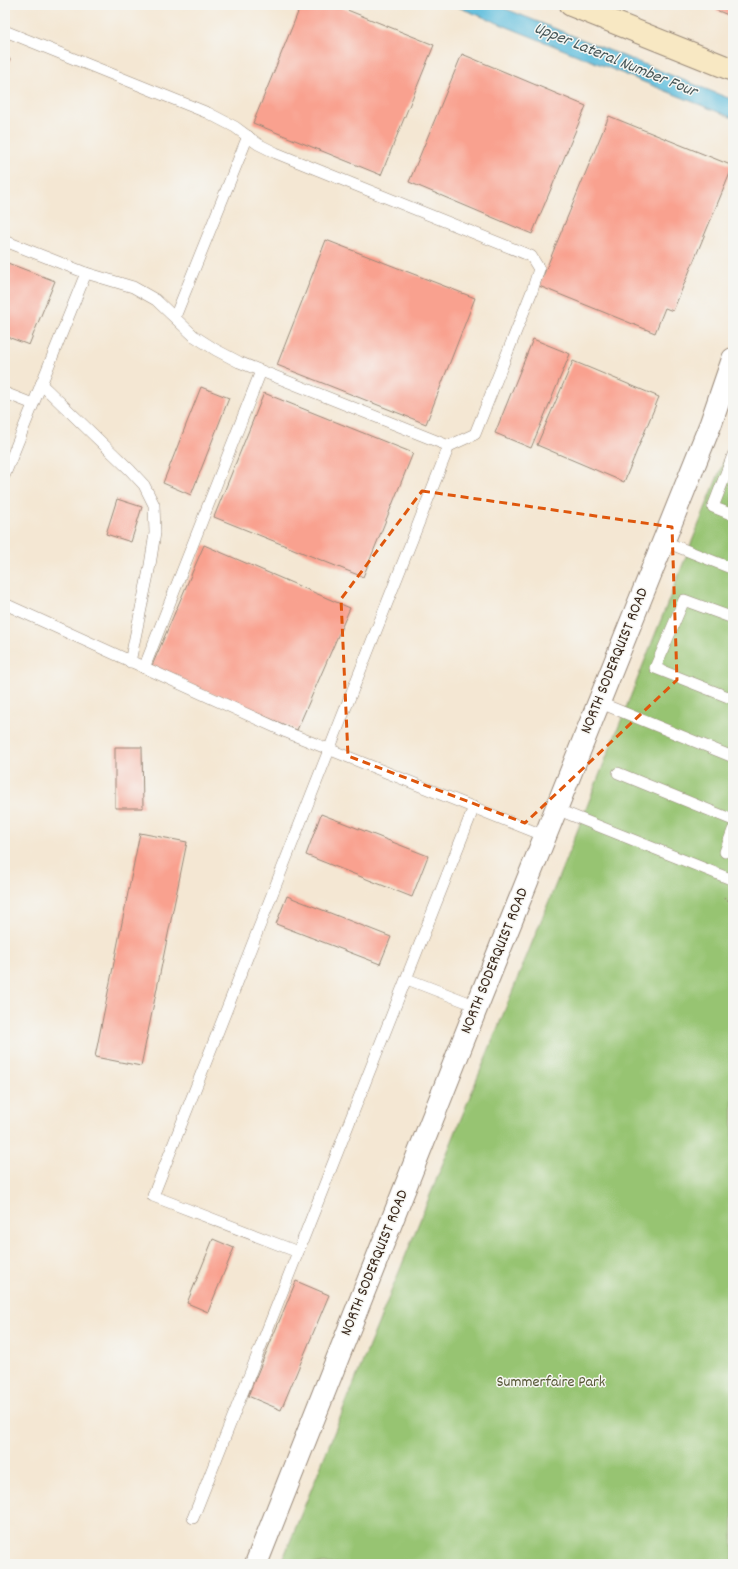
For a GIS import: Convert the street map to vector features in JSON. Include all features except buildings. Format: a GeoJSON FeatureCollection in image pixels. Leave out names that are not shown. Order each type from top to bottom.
{"type":"FeatureCollection","features":[{"type":"Feature","properties":{"kind":"street"},"geometry":{"type":"LineString","coordinates":[[570,5],[733,70]]}},
{"type":"Feature","properties":{"kind":"street","name":"NORTH SODERQUIST ROAD"},"geometry":{"type":"LineString","coordinates":[[256,1564],[598,702],[711,423],[733,358]]}},
{"type":"Feature","properties":{"kind":"lane"},"geometry":{"type":"LineString","coordinates":[[5,31],[208,112],[276,153],[530,256],[539,268],[532,291],[475,434],[449,446],[328,749],[153,1196],[298,1252]]}},
{"type":"Feature","properties":{"kind":"lane"},"geometry":{"type":"LineString","coordinates":[[175,317],[248,136]]}},
{"type":"Feature","properties":{"kind":"lane"},"geometry":{"type":"LineString","coordinates":[[5,241],[86,274],[133,287],[156,300],[194,336],[216,350],[261,371],[449,446]]}},
{"type":"Feature","properties":{"kind":"lane"},"geometry":{"type":"LineString","coordinates":[[5,474],[86,274]]}},
{"type":"Feature","properties":{"kind":"lane"},"geometry":{"type":"LineString","coordinates":[[144,668],[261,371]]}},
{"type":"Feature","properties":{"kind":"lane"},"geometry":{"type":"LineString","coordinates":[[41,384],[130,470],[144,485],[154,505],[155,533],[130,662]]}},
{"type":"Feature","properties":{"kind":"lane"},"geometry":{"type":"LineString","coordinates":[[5,393],[33,404]]}},
{"type":"Feature","properties":{"kind":"lane"},"geometry":{"type":"LineString","coordinates":[[733,455],[713,507],[733,515]]}},
{"type":"Feature","properties":{"kind":"lane"},"geometry":{"type":"LineString","coordinates":[[663,541],[733,569]]}},
{"type":"Feature","properties":{"kind":"lane"},"geometry":{"type":"LineString","coordinates":[[733,618],[684,600],[655,668],[733,699]]}},
{"type":"Feature","properties":{"kind":"lane"},"geometry":{"type":"LineString","coordinates":[[5,604],[286,732],[545,836]]}},
{"type":"Feature","properties":{"kind":"lane"},"geometry":{"type":"LineString","coordinates":[[598,702],[733,757]]}},
{"type":"Feature","properties":{"kind":"lane"},"geometry":{"type":"LineString","coordinates":[[618,774],[733,820]]}},
{"type":"Feature","properties":{"kind":"lane"},"geometry":{"type":"LineString","coordinates":[[193,1518],[474,807]]}},
{"type":"Feature","properties":{"kind":"lane"},"geometry":{"type":"LineString","coordinates":[[556,809],[733,880]]}},
{"type":"Feature","properties":{"kind":"lane"},"geometry":{"type":"LineString","coordinates":[[724,852],[733,830]]}},
{"type":"Feature","properties":{"kind":"lane"},"geometry":{"type":"LineString","coordinates":[[407,979],[477,1006]]}},
{"type":"Feature","properties":{"kind":"highlighted area"},"geometry":{"type":"Polygon","coordinates":[[[422,491],[672,527],[677,680],[525,823],[348,756],[341,599],[422,491]]]}},
{"type":"Feature","properties":{"kind":"green space","name":"Summerfaire Park"},"geometry":{"type":"Polygon","coordinates":[[[733,438],[733,1564],[281,1564],[576,834],[733,438]]]}},
{"type":"Feature","properties":{"kind":"water","name":"Upper Lateral Number Four"},"geometry":{"type":"Polygon","coordinates":[[[453,5],[496,5],[733,100],[733,118],[453,5]]]}}]}
